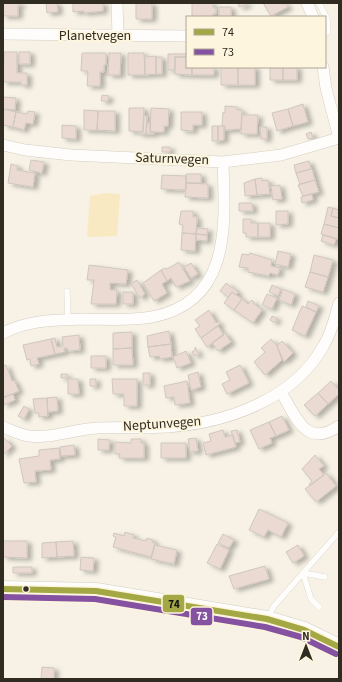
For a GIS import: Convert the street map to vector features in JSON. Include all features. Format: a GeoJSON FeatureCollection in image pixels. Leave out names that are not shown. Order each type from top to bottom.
{"type":"FeatureCollection","features":[{"type":"Feature","properties":{"kind":"main road"},"geometry":{"type":"LineString","coordinates":[[3,589],[96,591],[267,619],[304,630],[339,647]]}},
{"type":"Feature","properties":{"kind":"street"},"geometry":{"type":"LineString","coordinates":[[118,3],[118,36]]}},
{"type":"Feature","properties":{"kind":"street"},"geometry":{"type":"LineString","coordinates":[[307,3],[313,16]]}},
{"type":"Feature","properties":{"kind":"street","name":"Planetvegen"},"geometry":{"type":"LineString","coordinates":[[3,34],[186,36]]}},
{"type":"Feature","properties":{"kind":"street"},"geometry":{"type":"LineString","coordinates":[[323,68],[326,88],[339,138]]}},
{"type":"Feature","properties":{"kind":"street","name":"Saturnvegen"},"geometry":{"type":"LineString","coordinates":[[3,145],[25,150],[71,155],[224,162],[276,156],[339,138]]}},
{"type":"Feature","properties":{"kind":"street"},"geometry":{"type":"LineString","coordinates":[[3,333],[44,320],[152,317],[176,310],[190,301],[202,290],[214,272],[222,246],[224,162]]}},
{"type":"Feature","properties":{"kind":"street","name":"Neptunvegen"},"geometry":{"type":"LineString","coordinates":[[3,427],[28,436],[40,436],[96,428],[168,427],[196,424],[232,414],[282,392],[301,376],[324,345],[332,328],[339,303]]}},
{"type":"Feature","properties":{"kind":"street"},"geometry":{"type":"LineString","coordinates":[[282,392],[301,426],[310,433],[320,434],[330,432],[339,426]]}},
{"type":"Feature","properties":{"kind":"lane"},"geometry":{"type":"LineString","coordinates":[[319,3],[325,16]]}},
{"type":"Feature","properties":{"kind":"lane"},"geometry":{"type":"LineString","coordinates":[[326,19],[329,26],[328,32],[326,33]]}},
{"type":"Feature","properties":{"kind":"lane"},"geometry":{"type":"LineString","coordinates":[[67,291],[68,320]]}},
{"type":"Feature","properties":{"kind":"lane"},"geometry":{"type":"LineString","coordinates":[[267,619],[274,606],[339,532]]}},
{"type":"Feature","properties":{"kind":"lane"},"geometry":{"type":"LineString","coordinates":[[303,573],[325,577]]}},
{"type":"Feature","properties":{"kind":"lane"},"geometry":{"type":"LineString","coordinates":[[303,573],[311,600],[319,607]]}},
{"type":"Feature","properties":{"kind":"shaded area"},"geometry":{"type":"Polygon","coordinates":[[[106,193],[120,194],[117,236],[87,237],[90,196],[106,193]]]}},
{"type":"Feature","properties":{"kind":"building"},"geometry":{"type":"Polygon","coordinates":[[[3,3],[21,3],[21,5],[18,5],[18,16],[3,16],[3,3]]]}},
{"type":"Feature","properties":{"kind":"building"},"geometry":{"type":"Polygon","coordinates":[[[46,3],[57,3],[58,12],[47,13],[46,3]]]}},
{"type":"Feature","properties":{"kind":"building"},"geometry":{"type":"Polygon","coordinates":[[[73,3],[103,3],[103,11],[84,13],[84,11],[73,12],[73,3]]]}},
{"type":"Feature","properties":{"kind":"building"},"geometry":{"type":"Polygon","coordinates":[[[136,3],[152,3],[152,19],[136,19],[136,3]]]}},
{"type":"Feature","properties":{"kind":"building"},"geometry":{"type":"Polygon","coordinates":[[[192,3],[213,3],[213,8],[216,8],[216,14],[213,14],[213,16],[192,16],[192,3]]]}},
{"type":"Feature","properties":{"kind":"building"},"geometry":{"type":"Polygon","coordinates":[[[238,3],[247,3],[247,5],[239,7],[238,3]]]}},
{"type":"Feature","properties":{"kind":"building"},"geometry":{"type":"Polygon","coordinates":[[[263,3],[285,3],[288,7],[271,16],[263,3]]]}},
{"type":"Feature","properties":{"kind":"building"},"geometry":{"type":"Polygon","coordinates":[[[219,7],[231,7],[231,16],[219,16],[219,7]]]}},
{"type":"Feature","properties":{"kind":"building"},"geometry":{"type":"Polygon","coordinates":[[[4,52],[17,52],[17,73],[27,73],[27,85],[21,85],[21,82],[3,82],[4,52]]]}},
{"type":"Feature","properties":{"kind":"building"},"geometry":{"type":"Polygon","coordinates":[[[19,52],[30,52],[30,64],[19,64],[19,52]]]}},
{"type":"Feature","properties":{"kind":"building"},"geometry":{"type":"Polygon","coordinates":[[[82,53],[106,53],[106,65],[104,65],[104,72],[100,72],[100,86],[87,86],[88,71],[81,71],[82,53]]]}},
{"type":"Feature","properties":{"kind":"building"},"geometry":{"type":"Polygon","coordinates":[[[109,53],[121,53],[120,75],[108,75],[109,53]]]}},
{"type":"Feature","properties":{"kind":"building"},"geometry":{"type":"Polygon","coordinates":[[[128,53],[144,53],[145,75],[128,75],[128,53]]]}},
{"type":"Feature","properties":{"kind":"building"},"geometry":{"type":"Polygon","coordinates":[[[168,54],[186,54],[186,57],[175,57],[175,70],[168,70],[168,54]]]}},
{"type":"Feature","properties":{"kind":"building"},"geometry":{"type":"Polygon","coordinates":[[[156,56],[156,74],[145,75],[145,57],[156,56]]]}},
{"type":"Feature","properties":{"kind":"building"},"geometry":{"type":"Polygon","coordinates":[[[156,57],[162,57],[162,74],[156,74],[156,57]]]}},
{"type":"Feature","properties":{"kind":"building"},"geometry":{"type":"Polygon","coordinates":[[[175,57],[186,57],[186,68],[192,68],[192,75],[175,74],[175,57]]]}},
{"type":"Feature","properties":{"kind":"building"},"geometry":{"type":"Polygon","coordinates":[[[192,68],[214,68],[214,75],[192,75],[192,68]]]}},
{"type":"Feature","properties":{"kind":"building"},"geometry":{"type":"Polygon","coordinates":[[[221,68],[238,68],[238,85],[221,85],[221,68]]]}},
{"type":"Feature","properties":{"kind":"building"},"geometry":{"type":"Polygon","coordinates":[[[238,68],[255,68],[255,85],[238,85],[238,68]]]}},
{"type":"Feature","properties":{"kind":"building"},"geometry":{"type":"Polygon","coordinates":[[[270,68],[283,68],[283,80],[270,80],[270,68]]]}},
{"type":"Feature","properties":{"kind":"building"},"geometry":{"type":"Polygon","coordinates":[[[283,68],[297,68],[297,80],[283,80],[283,68]]]}},
{"type":"Feature","properties":{"kind":"building"},"geometry":{"type":"Polygon","coordinates":[[[102,95],[109,96],[108,101],[101,101],[102,95]]]}},
{"type":"Feature","properties":{"kind":"building"},"geometry":{"type":"Polygon","coordinates":[[[3,97],[16,98],[15,110],[3,109],[3,97]]]}},
{"type":"Feature","properties":{"kind":"building"},"geometry":{"type":"Polygon","coordinates":[[[303,104],[308,122],[293,126],[288,109],[303,104]]]}},
{"type":"Feature","properties":{"kind":"building"},"geometry":{"type":"Polygon","coordinates":[[[225,106],[237,107],[237,110],[242,110],[241,129],[225,130],[225,126],[222,126],[225,106]]]}},
{"type":"Feature","properties":{"kind":"building"},"geometry":{"type":"Polygon","coordinates":[[[129,108],[144,108],[143,132],[129,131],[129,108]]]}},
{"type":"Feature","properties":{"kind":"building"},"geometry":{"type":"Polygon","coordinates":[[[151,108],[169,109],[168,126],[164,126],[164,132],[150,132],[151,108]]]}},
{"type":"Feature","properties":{"kind":"building"},"geometry":{"type":"Polygon","coordinates":[[[3,109],[16,112],[13,127],[3,125],[3,109]]]}},
{"type":"Feature","properties":{"kind":"building"},"geometry":{"type":"Polygon","coordinates":[[[288,109],[293,126],[277,131],[272,113],[288,109]]]}},
{"type":"Feature","properties":{"kind":"building"},"geometry":{"type":"Polygon","coordinates":[[[84,110],[98,111],[97,130],[84,130],[84,110]]]}},
{"type":"Feature","properties":{"kind":"building"},"geometry":{"type":"Polygon","coordinates":[[[28,111],[35,112],[33,124],[26,123],[24,130],[13,127],[16,112],[27,114],[28,111]]]}},
{"type":"Feature","properties":{"kind":"building"},"geometry":{"type":"Polygon","coordinates":[[[98,111],[115,111],[115,131],[97,130],[98,111]]]}},
{"type":"Feature","properties":{"kind":"building"},"geometry":{"type":"Polygon","coordinates":[[[181,112],[202,112],[202,125],[193,125],[193,131],[181,130],[181,112]]]}},
{"type":"Feature","properties":{"kind":"building"},"geometry":{"type":"Polygon","coordinates":[[[144,115],[147,116],[146,134],[139,134],[139,131],[143,132],[144,115]]]}},
{"type":"Feature","properties":{"kind":"building"},"geometry":{"type":"Polygon","coordinates":[[[242,115],[258,115],[257,134],[241,134],[242,115]]]}},
{"type":"Feature","properties":{"kind":"building"},"geometry":{"type":"Polygon","coordinates":[[[147,123],[150,123],[150,132],[154,132],[154,134],[146,134],[147,123]]]}},
{"type":"Feature","properties":{"kind":"building"},"geometry":{"type":"Polygon","coordinates":[[[62,125],[76,126],[76,139],[62,138],[62,125]]]}},
{"type":"Feature","properties":{"kind":"building"},"geometry":{"type":"Polygon","coordinates":[[[212,126],[218,126],[218,141],[212,141],[212,126]]]}},
{"type":"Feature","properties":{"kind":"building"},"geometry":{"type":"Polygon","coordinates":[[[218,126],[224,126],[224,140],[218,141],[218,126]]]}},
{"type":"Feature","properties":{"kind":"building"},"geometry":{"type":"Polygon","coordinates":[[[260,127],[267,127],[267,139],[261,139],[260,127]]]}},
{"type":"Feature","properties":{"kind":"building"},"geometry":{"type":"Polygon","coordinates":[[[311,132],[313,138],[308,139],[306,134],[311,132]]]}},
{"type":"Feature","properties":{"kind":"building"},"geometry":{"type":"Polygon","coordinates":[[[162,147],[170,147],[170,152],[162,152],[162,147]]]}},
{"type":"Feature","properties":{"kind":"building"},"geometry":{"type":"Polygon","coordinates":[[[31,160],[44,162],[42,173],[29,170],[31,160]]]}},
{"type":"Feature","properties":{"kind":"building"},"geometry":{"type":"Polygon","coordinates":[[[309,161],[311,169],[296,173],[294,165],[309,161]]]}},
{"type":"Feature","properties":{"kind":"building"},"geometry":{"type":"Polygon","coordinates":[[[11,164],[18,166],[17,170],[35,173],[33,187],[8,183],[11,164]]]}},
{"type":"Feature","properties":{"kind":"building"},"geometry":{"type":"Polygon","coordinates":[[[312,169],[315,180],[300,184],[296,173],[312,169]]]}},
{"type":"Feature","properties":{"kind":"building"},"geometry":{"type":"Polygon","coordinates":[[[186,174],[201,174],[201,183],[186,183],[186,174]]]}},
{"type":"Feature","properties":{"kind":"building"},"geometry":{"type":"Polygon","coordinates":[[[162,175],[186,176],[186,190],[161,189],[162,175]]]}},
{"type":"Feature","properties":{"kind":"building"},"geometry":{"type":"Polygon","coordinates":[[[262,178],[262,181],[268,180],[270,194],[257,195],[255,179],[262,178]]]}},
{"type":"Feature","properties":{"kind":"building"},"geometry":{"type":"Polygon","coordinates":[[[255,179],[257,195],[245,196],[244,183],[255,179]]]}},
{"type":"Feature","properties":{"kind":"building"},"geometry":{"type":"Polygon","coordinates":[[[315,180],[319,192],[303,196],[298,185],[315,180]]]}},
{"type":"Feature","properties":{"kind":"building"},"geometry":{"type":"Polygon","coordinates":[[[186,183],[208,184],[208,198],[185,197],[186,183]]]}},
{"type":"Feature","properties":{"kind":"building"},"geometry":{"type":"Polygon","coordinates":[[[280,185],[282,199],[273,200],[271,186],[280,185]]]}},
{"type":"Feature","properties":{"kind":"building"},"geometry":{"type":"Polygon","coordinates":[[[312,194],[313,200],[302,203],[301,197],[312,194]]]}},
{"type":"Feature","properties":{"kind":"building"},"geometry":{"type":"Polygon","coordinates":[[[239,203],[252,203],[253,211],[239,211],[239,203]]]}},
{"type":"Feature","properties":{"kind":"building"},"geometry":{"type":"Polygon","coordinates":[[[328,207],[333,208],[331,216],[339,218],[339,228],[324,224],[328,207]]]}},
{"type":"Feature","properties":{"kind":"building"},"geometry":{"type":"Polygon","coordinates":[[[333,208],[339,210],[339,218],[331,216],[333,208]]]}},
{"type":"Feature","properties":{"kind":"building"},"geometry":{"type":"Polygon","coordinates":[[[181,211],[193,211],[193,217],[197,217],[196,234],[182,233],[183,225],[179,224],[181,211]]]}},
{"type":"Feature","properties":{"kind":"building"},"geometry":{"type":"Polygon","coordinates":[[[276,211],[288,211],[288,224],[276,225],[276,211]]]}},
{"type":"Feature","properties":{"kind":"building"},"geometry":{"type":"Polygon","coordinates":[[[243,219],[251,219],[251,223],[258,223],[258,237],[246,237],[246,233],[243,233],[243,219]]]}},
{"type":"Feature","properties":{"kind":"building"},"geometry":{"type":"Polygon","coordinates":[[[258,223],[270,223],[270,237],[258,237],[258,223]]]}},
{"type":"Feature","properties":{"kind":"building"},"geometry":{"type":"Polygon","coordinates":[[[324,224],[339,228],[338,239],[321,234],[324,224]]]}},
{"type":"Feature","properties":{"kind":"building"},"geometry":{"type":"Polygon","coordinates":[[[197,228],[208,229],[207,235],[196,234],[197,228]]]}},
{"type":"Feature","properties":{"kind":"building"},"geometry":{"type":"Polygon","coordinates":[[[182,233],[196,234],[195,251],[181,250],[182,233]]]}},
{"type":"Feature","properties":{"kind":"building"},"geometry":{"type":"Polygon","coordinates":[[[196,234],[207,235],[207,241],[196,240],[196,234]]]}},
{"type":"Feature","properties":{"kind":"building"},"geometry":{"type":"Polygon","coordinates":[[[323,235],[336,239],[334,245],[321,241],[323,235]]]}},
{"type":"Feature","properties":{"kind":"building"},"geometry":{"type":"Polygon","coordinates":[[[278,251],[291,254],[288,267],[275,264],[278,251]]]}},
{"type":"Feature","properties":{"kind":"building"},"geometry":{"type":"Polygon","coordinates":[[[250,253],[272,260],[271,266],[280,268],[278,275],[270,273],[269,276],[248,272],[248,268],[239,267],[242,254],[249,255],[250,253]]]}},
{"type":"Feature","properties":{"kind":"building"},"geometry":{"type":"Polygon","coordinates":[[[314,255],[333,260],[328,277],[310,272],[314,255]]]}},
{"type":"Feature","properties":{"kind":"building"},"geometry":{"type":"Polygon","coordinates":[[[179,262],[190,281],[176,287],[171,278],[167,281],[161,270],[165,268],[167,269],[179,262]]]}},
{"type":"Feature","properties":{"kind":"building"},"geometry":{"type":"Polygon","coordinates":[[[191,263],[198,274],[191,278],[184,267],[191,263]]]}},
{"type":"Feature","properties":{"kind":"building"},"geometry":{"type":"Polygon","coordinates":[[[89,265],[128,270],[126,284],[110,283],[110,290],[117,290],[116,304],[91,304],[94,280],[87,280],[89,265]]]}},
{"type":"Feature","properties":{"kind":"building"},"geometry":{"type":"Polygon","coordinates":[[[161,270],[167,281],[162,284],[167,293],[154,301],[143,283],[161,270]]]}},
{"type":"Feature","properties":{"kind":"building"},"geometry":{"type":"Polygon","coordinates":[[[310,272],[328,277],[323,292],[305,287],[310,272]]]}},
{"type":"Feature","properties":{"kind":"building"},"geometry":{"type":"Polygon","coordinates":[[[137,280],[145,294],[140,298],[131,284],[137,280]]]}},
{"type":"Feature","properties":{"kind":"building"},"geometry":{"type":"Polygon","coordinates":[[[226,283],[238,292],[236,295],[232,292],[228,297],[220,291],[226,283]]]}},
{"type":"Feature","properties":{"kind":"building"},"geometry":{"type":"Polygon","coordinates":[[[272,285],[281,289],[278,296],[269,292],[272,285]]]}},
{"type":"Feature","properties":{"kind":"building"},"geometry":{"type":"Polygon","coordinates":[[[283,289],[295,294],[291,305],[279,300],[283,289]]]}},
{"type":"Feature","properties":{"kind":"building"},"geometry":{"type":"Polygon","coordinates":[[[123,292],[133,292],[133,304],[123,304],[123,292]]]}},
{"type":"Feature","properties":{"kind":"building"},"geometry":{"type":"Polygon","coordinates":[[[232,292],[242,299],[234,310],[224,303],[232,292]]]}},
{"type":"Feature","properties":{"kind":"building"},"geometry":{"type":"Polygon","coordinates":[[[267,294],[277,298],[272,309],[262,305],[267,294]]]}},
{"type":"Feature","properties":{"kind":"building"},"geometry":{"type":"Polygon","coordinates":[[[242,299],[248,304],[252,300],[254,302],[253,303],[262,310],[253,323],[234,310],[242,299]]]}},
{"type":"Feature","properties":{"kind":"building"},"geometry":{"type":"Polygon","coordinates":[[[308,301],[319,306],[316,312],[306,307],[308,301]]]}},
{"type":"Feature","properties":{"kind":"building"},"geometry":{"type":"Polygon","coordinates":[[[302,306],[316,312],[305,336],[292,330],[302,306]]]}},
{"type":"Feature","properties":{"kind":"building"},"geometry":{"type":"Polygon","coordinates":[[[209,310],[216,323],[218,321],[220,324],[201,338],[195,329],[200,326],[195,320],[209,310]]]}},
{"type":"Feature","properties":{"kind":"building"},"geometry":{"type":"Polygon","coordinates":[[[272,316],[277,318],[275,323],[270,320],[272,316]]]}},
{"type":"Feature","properties":{"kind":"building"},"geometry":{"type":"Polygon","coordinates":[[[218,326],[224,335],[207,347],[201,338],[218,326]]]}},
{"type":"Feature","properties":{"kind":"building"},"geometry":{"type":"Polygon","coordinates":[[[169,331],[171,344],[148,347],[147,336],[169,331]]]}},
{"type":"Feature","properties":{"kind":"building"},"geometry":{"type":"Polygon","coordinates":[[[132,332],[132,348],[113,349],[113,333],[132,332]]]}},
{"type":"Feature","properties":{"kind":"building"},"geometry":{"type":"Polygon","coordinates":[[[225,333],[231,342],[218,351],[212,343],[225,333]]]}},
{"type":"Feature","properties":{"kind":"building"},"geometry":{"type":"Polygon","coordinates":[[[79,335],[80,350],[68,351],[67,348],[64,348],[65,352],[55,354],[51,339],[55,338],[57,347],[63,346],[62,337],[79,335]]]}},
{"type":"Feature","properties":{"kind":"building"},"geometry":{"type":"Polygon","coordinates":[[[51,339],[55,354],[37,358],[39,364],[31,366],[30,359],[27,360],[23,345],[51,339]]]}},
{"type":"Feature","properties":{"kind":"building"},"geometry":{"type":"Polygon","coordinates":[[[271,339],[277,346],[282,360],[265,375],[254,362],[265,352],[261,348],[271,339]]]}},
{"type":"Feature","properties":{"kind":"building"},"geometry":{"type":"Polygon","coordinates":[[[282,341],[293,353],[284,362],[277,346],[282,341]]]}},
{"type":"Feature","properties":{"kind":"building"},"geometry":{"type":"Polygon","coordinates":[[[171,344],[172,357],[160,359],[159,356],[150,357],[148,347],[171,344]]]}},
{"type":"Feature","properties":{"kind":"building"},"geometry":{"type":"Polygon","coordinates":[[[195,347],[199,354],[194,356],[192,352],[195,350],[195,347]]]}},
{"type":"Feature","properties":{"kind":"building"},"geometry":{"type":"Polygon","coordinates":[[[132,348],[133,365],[113,365],[113,349],[132,348]]]}},
{"type":"Feature","properties":{"kind":"building"},"geometry":{"type":"Polygon","coordinates":[[[186,351],[191,363],[177,368],[173,357],[186,351]]]}},
{"type":"Feature","properties":{"kind":"building"},"geometry":{"type":"Polygon","coordinates":[[[91,356],[106,356],[106,368],[91,368],[91,356]]]}},
{"type":"Feature","properties":{"kind":"building"},"geometry":{"type":"Polygon","coordinates":[[[6,365],[12,381],[14,380],[19,391],[3,398],[3,366],[6,365]]]}},
{"type":"Feature","properties":{"kind":"building"},"geometry":{"type":"Polygon","coordinates":[[[240,365],[249,383],[227,394],[222,384],[230,380],[226,372],[240,365]]]}},
{"type":"Feature","properties":{"kind":"building"},"geometry":{"type":"Polygon","coordinates":[[[198,372],[201,387],[191,390],[188,375],[198,372]]]}},
{"type":"Feature","properties":{"kind":"building"},"geometry":{"type":"Polygon","coordinates":[[[143,373],[150,373],[150,385],[143,385],[143,373]]]}},
{"type":"Feature","properties":{"kind":"building"},"geometry":{"type":"Polygon","coordinates":[[[61,374],[67,374],[67,378],[61,378],[61,374]]]}},
{"type":"Feature","properties":{"kind":"building"},"geometry":{"type":"Polygon","coordinates":[[[68,379],[78,379],[79,394],[68,394],[68,379]]]}},
{"type":"Feature","properties":{"kind":"building"},"geometry":{"type":"Polygon","coordinates":[[[90,379],[96,379],[96,386],[90,386],[90,379]]]}},
{"type":"Feature","properties":{"kind":"building"},"geometry":{"type":"Polygon","coordinates":[[[112,379],[137,379],[137,406],[124,406],[124,394],[113,394],[112,379]]]}},
{"type":"Feature","properties":{"kind":"building"},"geometry":{"type":"Polygon","coordinates":[[[187,381],[190,403],[175,405],[174,397],[166,398],[164,386],[187,381]]]}},
{"type":"Feature","properties":{"kind":"building"},"geometry":{"type":"Polygon","coordinates":[[[331,381],[339,390],[339,394],[328,404],[318,393],[331,381]]]}},
{"type":"Feature","properties":{"kind":"building"},"geometry":{"type":"Polygon","coordinates":[[[318,393],[328,404],[315,416],[304,405],[318,393]]]}},
{"type":"Feature","properties":{"kind":"building"},"geometry":{"type":"Polygon","coordinates":[[[13,394],[15,400],[4,405],[3,397],[13,394]]]}},
{"type":"Feature","properties":{"kind":"building"},"geometry":{"type":"Polygon","coordinates":[[[57,397],[58,411],[48,412],[48,416],[47,398],[57,397]]]}},
{"type":"Feature","properties":{"kind":"building"},"geometry":{"type":"Polygon","coordinates":[[[47,398],[48,416],[39,417],[39,413],[35,413],[33,399],[47,398]]]}},
{"type":"Feature","properties":{"kind":"building"},"geometry":{"type":"Polygon","coordinates":[[[24,406],[29,409],[24,419],[18,416],[24,406]]]}},
{"type":"Feature","properties":{"kind":"building"},"geometry":{"type":"Polygon","coordinates":[[[282,416],[289,430],[276,436],[269,422],[282,416]]]}},
{"type":"Feature","properties":{"kind":"building"},"geometry":{"type":"Polygon","coordinates":[[[269,422],[276,436],[270,438],[272,443],[259,449],[250,430],[269,422]]]}},
{"type":"Feature","properties":{"kind":"building"},"geometry":{"type":"Polygon","coordinates":[[[223,430],[225,437],[233,435],[236,447],[206,455],[203,443],[211,441],[209,434],[223,430]]]}},
{"type":"Feature","properties":{"kind":"building"},"geometry":{"type":"Polygon","coordinates":[[[237,430],[240,442],[235,443],[231,431],[237,430]]]}},
{"type":"Feature","properties":{"kind":"building"},"geometry":{"type":"Polygon","coordinates":[[[4,438],[12,446],[3,455],[3,439],[4,438]]]}},
{"type":"Feature","properties":{"kind":"building"},"geometry":{"type":"Polygon","coordinates":[[[196,438],[198,451],[190,452],[188,439],[196,438]]]}},
{"type":"Feature","properties":{"kind":"building"},"geometry":{"type":"Polygon","coordinates":[[[98,439],[110,440],[109,450],[98,450],[98,439]]]}},
{"type":"Feature","properties":{"kind":"building"},"geometry":{"type":"Polygon","coordinates":[[[131,439],[141,439],[141,443],[144,443],[144,458],[119,458],[120,454],[115,454],[115,442],[131,443],[131,439]]]}},
{"type":"Feature","properties":{"kind":"building"},"geometry":{"type":"Polygon","coordinates":[[[161,443],[186,443],[186,458],[161,458],[161,443]]]}},
{"type":"Feature","properties":{"kind":"building"},"geometry":{"type":"Polygon","coordinates":[[[74,445],[75,455],[61,456],[60,447],[74,445]]]}},
{"type":"Feature","properties":{"kind":"building"},"geometry":{"type":"Polygon","coordinates":[[[59,448],[60,459],[50,460],[51,470],[35,471],[36,482],[24,483],[19,459],[39,456],[39,450],[59,448]]]}},
{"type":"Feature","properties":{"kind":"building"},"geometry":{"type":"Polygon","coordinates":[[[315,455],[324,466],[319,469],[324,475],[311,485],[309,484],[312,481],[302,469],[315,455]]]}},
{"type":"Feature","properties":{"kind":"building"},"geometry":{"type":"Polygon","coordinates":[[[326,473],[336,486],[316,502],[305,489],[326,473]]]}},
{"type":"Feature","properties":{"kind":"building"},"geometry":{"type":"Polygon","coordinates":[[[259,509],[288,523],[281,537],[268,530],[264,537],[249,530],[259,509]]]}},
{"type":"Feature","properties":{"kind":"building"},"geometry":{"type":"Polygon","coordinates":[[[125,532],[134,535],[133,538],[146,541],[147,538],[153,540],[152,542],[155,543],[151,557],[113,547],[116,537],[113,536],[114,533],[124,536],[125,532]]]}},
{"type":"Feature","properties":{"kind":"building"},"geometry":{"type":"Polygon","coordinates":[[[223,534],[234,540],[229,548],[218,543],[223,534]]]}},
{"type":"Feature","properties":{"kind":"building"},"geometry":{"type":"Polygon","coordinates":[[[3,541],[27,541],[27,558],[3,557],[3,541]]]}},
{"type":"Feature","properties":{"kind":"building"},"geometry":{"type":"Polygon","coordinates":[[[73,541],[74,556],[57,557],[56,542],[73,541]]]}},
{"type":"Feature","properties":{"kind":"building"},"geometry":{"type":"Polygon","coordinates":[[[56,542],[57,557],[42,558],[42,543],[56,542]]]}},
{"type":"Feature","properties":{"kind":"building"},"geometry":{"type":"Polygon","coordinates":[[[217,544],[229,550],[220,569],[207,563],[217,544]]]}},
{"type":"Feature","properties":{"kind":"building"},"geometry":{"type":"Polygon","coordinates":[[[155,545],[177,550],[174,564],[151,559],[155,545]]]}},
{"type":"Feature","properties":{"kind":"building"},"geometry":{"type":"Polygon","coordinates":[[[298,545],[304,556],[293,563],[286,552],[298,545]]]}},
{"type":"Feature","properties":{"kind":"building"},"geometry":{"type":"Polygon","coordinates":[[[81,557],[94,558],[93,571],[80,570],[81,557]]]}},
{"type":"Feature","properties":{"kind":"building"},"geometry":{"type":"Polygon","coordinates":[[[265,566],[269,579],[234,589],[229,576],[265,566]]]}},
{"type":"Feature","properties":{"kind":"building"},"geometry":{"type":"Polygon","coordinates":[[[13,567],[32,567],[32,573],[13,573],[13,567]]]}},
{"type":"Feature","properties":{"kind":"building"},"geometry":{"type":"Polygon","coordinates":[[[42,667],[54,668],[54,679],[41,679],[42,667]]]}},
{"type":"Feature","properties":{"kind":"transit line","name":"74"},"geometry":{"type":"LineString","coordinates":[[3,589],[96,591],[267,619],[304,630],[339,647]]}},
{"type":"Feature","properties":{"kind":"transit line","name":"73"},"geometry":{"type":"LineString","coordinates":[[3,597],[95,599],[265,627],[301,637],[336,654]]}}]}
